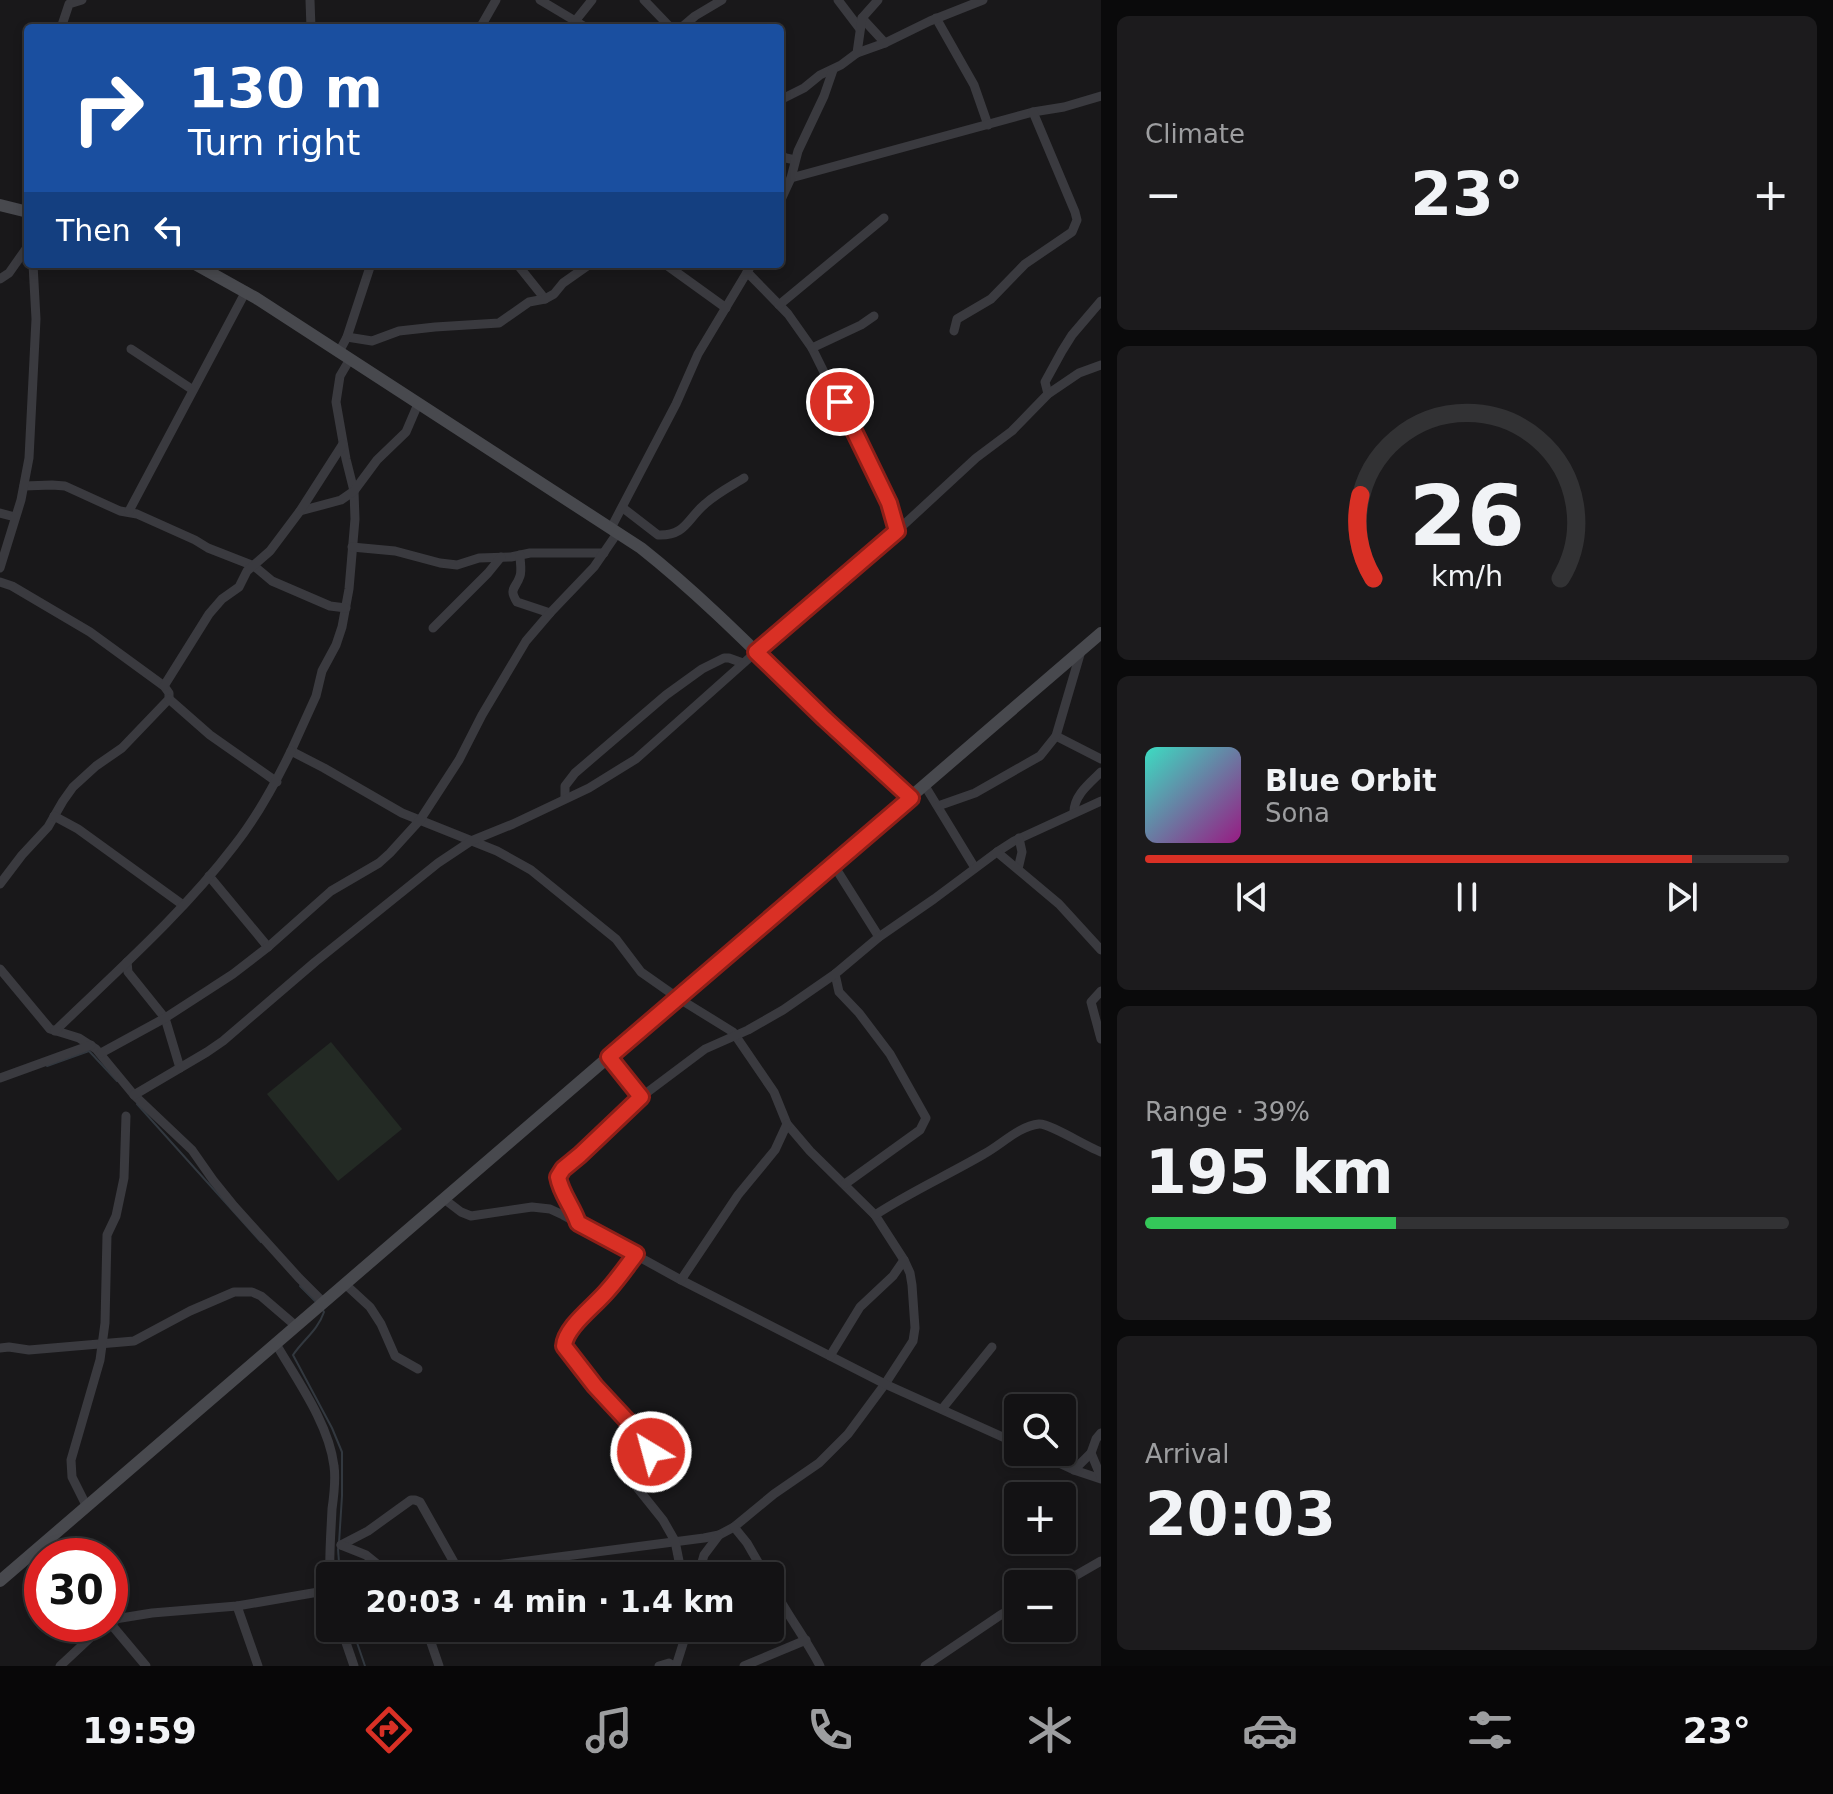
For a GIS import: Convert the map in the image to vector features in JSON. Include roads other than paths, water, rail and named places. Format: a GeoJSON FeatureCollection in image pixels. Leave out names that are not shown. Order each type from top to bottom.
{"type":"FeatureCollection","features":[{"type":"Feature","properties":{"kind":"main road"},"geometry":{"type":"LineString","coordinates":[[0,205],[24,211]]}},
{"type":"Feature","properties":{"kind":"main road"},"geometry":{"type":"LineString","coordinates":[[203,268],[246,291],[641,548],[682,581],[911,798]]}},
{"type":"Feature","properties":{"kind":"main road"},"geometry":{"type":"LineString","coordinates":[[49,1538],[1101,633]]}},
{"type":"Feature","properties":{"kind":"main road"},"geometry":{"type":"LineString","coordinates":[[0,1581],[24,1560]]}},
{"type":"Feature","properties":{"kind":"street"},"geometry":{"type":"LineString","coordinates":[[62,24],[70,2],[82,0]]}},
{"type":"Feature","properties":{"kind":"street"},"geometry":{"type":"LineString","coordinates":[[310,0],[311,24]]}},
{"type":"Feature","properties":{"kind":"street"},"geometry":{"type":"LineString","coordinates":[[482,24],[496,0]]}},
{"type":"Feature","properties":{"kind":"street"},"geometry":{"type":"LineString","coordinates":[[540,0],[582,24]]}},
{"type":"Feature","properties":{"kind":"street"},"geometry":{"type":"LineString","coordinates":[[576,20],[592,0]]}},
{"type":"Feature","properties":{"kind":"street"},"geometry":{"type":"LineString","coordinates":[[644,0],[667,24]]}},
{"type":"Feature","properties":{"kind":"street"},"geometry":{"type":"LineString","coordinates":[[686,24],[722,0]]}},
{"type":"Feature","properties":{"kind":"street"},"geometry":{"type":"LineString","coordinates":[[838,0],[885,43]]}},
{"type":"Feature","properties":{"kind":"street"},"geometry":{"type":"LineString","coordinates":[[857,53],[861,24],[878,0]]}},
{"type":"Feature","properties":{"kind":"street"},"geometry":{"type":"LineString","coordinates":[[784,98],[857,53],[983,0]]}},
{"type":"Feature","properties":{"kind":"street"},"geometry":{"type":"LineString","coordinates":[[936,18],[974,85],[988,125]]}},
{"type":"Feature","properties":{"kind":"street"},"geometry":{"type":"LineString","coordinates":[[784,193],[833,70]]}},
{"type":"Feature","properties":{"kind":"street"},"geometry":{"type":"LineString","coordinates":[[791,178],[1101,96]]}},
{"type":"Feature","properties":{"kind":"street"},"geometry":{"type":"LineString","coordinates":[[954,331],[957,319],[991,299],[1025,264],[1062,240],[1076,226],[1075,212],[1033,112]]}},
{"type":"Feature","properties":{"kind":"street"},"geometry":{"type":"LineString","coordinates":[[784,157],[795,160]]}},
{"type":"Feature","properties":{"kind":"street"},"geometry":{"type":"LineString","coordinates":[[779,305],[884,218]]}},
{"type":"Feature","properties":{"kind":"street"},"geometry":{"type":"LineString","coordinates":[[0,279],[9,273],[24,252]]}},
{"type":"Feature","properties":{"kind":"street"},"geometry":{"type":"LineString","coordinates":[[0,568],[29,458],[36,319],[33,268]]}},
{"type":"Feature","properties":{"kind":"street"},"geometry":{"type":"LineString","coordinates":[[55,1031],[183,905],[236,843],[277,782],[316,696],[346,608],[355,519],[354,491],[336,402],[347,337],[370,268]]}},
{"type":"Feature","properties":{"kind":"street"},"geometry":{"type":"LineString","coordinates":[[520,268],[545,299]]}},
{"type":"Feature","properties":{"kind":"street"},"geometry":{"type":"LineString","coordinates":[[347,337],[372,341],[399,331],[499,323],[529,302],[554,294],[563,283],[584,268]]}},
{"type":"Feature","properties":{"kind":"street"},"geometry":{"type":"LineString","coordinates":[[671,268],[726,308]]}},
{"type":"Feature","properties":{"kind":"street"},"geometry":{"type":"LineString","coordinates":[[101,1053],[165,1018],[233,974],[331,891],[379,863],[420,820],[459,760],[526,641],[604,553],[698,354],[750,268],[812,348],[889,503],[897,531]]}},
{"type":"Feature","properties":{"kind":"street"},"geometry":{"type":"LineString","coordinates":[[129,511],[246,291]]}},
{"type":"Feature","properties":{"kind":"street"},"geometry":{"type":"LineString","coordinates":[[1048,394],[1045,382],[1062,351],[1101,301]]}},
{"type":"Feature","properties":{"kind":"street"},"geometry":{"type":"LineString","coordinates":[[812,348],[874,316]]}},
{"type":"Feature","properties":{"kind":"street"},"geometry":{"type":"LineString","coordinates":[[131,349],[193,390]]}},
{"type":"Feature","properties":{"kind":"street"},"geometry":{"type":"LineString","coordinates":[[134,1095],[223,1041],[347,935],[438,863],[471,841],[589,788],[636,759],[976,458],[1012,431],[1048,394],[1079,373],[1101,365]]}},
{"type":"Feature","properties":{"kind":"street"},"geometry":{"type":"LineString","coordinates":[[300,511],[341,500],[354,491],[377,460],[406,432],[418,404]]}},
{"type":"Feature","properties":{"kind":"street"},"geometry":{"type":"LineString","coordinates":[[164,686],[209,614],[222,599],[239,587],[244,576],[265,557],[300,511],[343,444]]}},
{"type":"Feature","properties":{"kind":"street"},"geometry":{"type":"LineString","coordinates":[[623,508],[658,535],[675,534],[685,528],[706,503],[744,478]]}},
{"type":"Feature","properties":{"kind":"street"},"geometry":{"type":"LineString","coordinates":[[24,486],[65,486],[254,566],[272,581],[330,606],[346,608]]}},
{"type":"Feature","properties":{"kind":"street"},"geometry":{"type":"LineString","coordinates":[[0,513],[15,517]]}},
{"type":"Feature","properties":{"kind":"street"},"geometry":{"type":"LineString","coordinates":[[352,547],[395,551],[457,565],[479,558],[530,553],[604,553]]}},
{"type":"Feature","properties":{"kind":"street"},"geometry":{"type":"LineString","coordinates":[[520,555],[521,573],[512,591],[514,598],[517,602],[550,613]]}},
{"type":"Feature","properties":{"kind":"street"},"geometry":{"type":"LineString","coordinates":[[433,628],[501,557]]}},
{"type":"Feature","properties":{"kind":"street"},"geometry":{"type":"LineString","coordinates":[[0,582],[90,632],[164,686],[169,693],[169,699],[115,754],[83,777],[63,801],[48,827],[0,884]]}},
{"type":"Feature","properties":{"kind":"street"},"geometry":{"type":"LineString","coordinates":[[938,806],[975,793],[1040,756],[1056,736],[1082,650]]}},
{"type":"Feature","properties":{"kind":"street"},"geometry":{"type":"LineString","coordinates":[[565,798],[565,786],[575,773],[666,695],[717,660],[729,658],[743,663]]}},
{"type":"Feature","properties":{"kind":"street"},"geometry":{"type":"LineString","coordinates":[[169,699],[210,735],[277,782]]}},
{"type":"Feature","properties":{"kind":"street"},"geometry":{"type":"LineString","coordinates":[[1056,736],[1101,759]]}},
{"type":"Feature","properties":{"kind":"street"},"geometry":{"type":"LineString","coordinates":[[291,751],[385,804],[497,851],[531,870],[616,939],[638,969],[737,1035],[774,1092],[787,1124],[875,1215],[910,1273],[915,1328],[913,1341],[885,1384],[848,1434],[819,1463],[734,1527],[719,1535],[519,1562]]}},
{"type":"Feature","properties":{"kind":"street"},"geometry":{"type":"LineString","coordinates":[[1074,812],[1074,803],[1101,772]]}},
{"type":"Feature","properties":{"kind":"street"},"geometry":{"type":"LineString","coordinates":[[925,786],[975,868]]}},
{"type":"Feature","properties":{"kind":"street"},"geometry":{"type":"LineString","coordinates":[[578,1223],[560,1187],[559,1173],[641,1097],[705,1049],[783,1010],[997,852],[1019,838],[1101,801]]}},
{"type":"Feature","properties":{"kind":"street"},"geometry":{"type":"LineString","coordinates":[[54,816],[78,829],[183,905]]}},
{"type":"Feature","properties":{"kind":"street"},"geometry":{"type":"LineString","coordinates":[[1018,869],[1022,852],[1019,838]]}},
{"type":"Feature","properties":{"kind":"street"},"geometry":{"type":"LineString","coordinates":[[997,852],[1059,904],[1101,950]]}},
{"type":"Feature","properties":{"kind":"street"},"geometry":{"type":"LineString","coordinates":[[833,864],[879,937]]}},
{"type":"Feature","properties":{"kind":"street"},"geometry":{"type":"LineString","coordinates":[[209,876],[268,947]]}},
{"type":"Feature","properties":{"kind":"street"},"geometry":{"type":"LineString","coordinates":[[127,962],[128,972],[165,1018],[180,1068]]}},
{"type":"Feature","properties":{"kind":"street"},"geometry":{"type":"LineString","coordinates":[[0,969],[46,1025],[79,1038],[101,1053],[134,1095],[192,1150],[234,1206],[324,1303]]}},
{"type":"Feature","properties":{"kind":"street"},"geometry":{"type":"LineString","coordinates":[[835,974],[839,992],[890,1054],[926,1118],[920,1130],[845,1184]]}},
{"type":"Feature","properties":{"kind":"street"},"geometry":{"type":"LineString","coordinates":[[1101,991],[1091,1002],[1101,1039]]}},
{"type":"Feature","properties":{"kind":"street"},"geometry":{"type":"LineString","coordinates":[[0,1078],[91,1045]]}},
{"type":"Feature","properties":{"kind":"street"},"geometry":{"type":"LineString","coordinates":[[609,1057],[641,1097]]}},
{"type":"Feature","properties":{"kind":"street"},"geometry":{"type":"LineString","coordinates":[[87,1507],[72,1477],[71,1460],[100,1360],[105,1323],[107,1235],[116,1216],[124,1178],[126,1116]]}},
{"type":"Feature","properties":{"kind":"street"},"geometry":{"type":"LineString","coordinates":[[681,1280],[738,1195],[775,1150],[787,1124]]}},
{"type":"Feature","properties":{"kind":"street"},"geometry":{"type":"LineString","coordinates":[[875,1215],[1034,1125],[1050,1126],[1101,1152]]}},
{"type":"Feature","properties":{"kind":"street"},"geometry":{"type":"LineString","coordinates":[[444,1199],[471,1216],[532,1207],[550,1209],[885,1384],[1004,1438]]}},
{"type":"Feature","properties":{"kind":"street"},"geometry":{"type":"LineString","coordinates":[[636,1254],[607,1292],[569,1331],[564,1346],[595,1386],[648,1443],[651,1452],[635,1463],[629,1475],[663,1520],[675,1541],[679,1562]]}},
{"type":"Feature","properties":{"kind":"street"},"geometry":{"type":"LineString","coordinates":[[830,1356],[860,1307],[893,1276],[904,1260]]}},
{"type":"Feature","properties":{"kind":"street"},"geometry":{"type":"LineString","coordinates":[[345,1284],[370,1307],[395,1356],[418,1369]]}},
{"type":"Feature","properties":{"kind":"street"},"geometry":{"type":"LineString","coordinates":[[0,1348],[29,1350],[134,1341],[234,1292],[252,1292],[261,1296],[296,1326]]}},
{"type":"Feature","properties":{"kind":"street"},"geometry":{"type":"LineString","coordinates":[[276,1344],[331,1449],[335,1478],[332,1562]]}},
{"type":"Feature","properties":{"kind":"street"},"geometry":{"type":"LineString","coordinates":[[942,1409],[992,1347]]}},
{"type":"Feature","properties":{"kind":"street"},"geometry":{"type":"LineString","coordinates":[[1074,1470],[1091,1453],[1101,1433]]}},
{"type":"Feature","properties":{"kind":"street"},"geometry":{"type":"LineString","coordinates":[[1091,1453],[1101,1478]]}},
{"type":"Feature","properties":{"kind":"street"},"geometry":{"type":"LineString","coordinates":[[1065,1466],[1101,1478]]}},
{"type":"Feature","properties":{"kind":"street"},"geometry":{"type":"LineString","coordinates":[[335,1544],[368,1531],[415,1500],[420,1502],[454,1562]]}},
{"type":"Feature","properties":{"kind":"street"},"geometry":{"type":"LineString","coordinates":[[734,1527],[758,1562]]}},
{"type":"Feature","properties":{"kind":"street"},"geometry":{"type":"LineString","coordinates":[[702,1562],[719,1535]]}},
{"type":"Feature","properties":{"kind":"street"},"geometry":{"type":"LineString","coordinates":[[335,1544],[366,1555],[375,1562]]}},
{"type":"Feature","properties":{"kind":"street"},"geometry":{"type":"LineString","coordinates":[[1076,1575],[1101,1561]]}},
{"type":"Feature","properties":{"kind":"street"},"geometry":{"type":"LineString","coordinates":[[128,1617],[237,1606],[316,1592]]}},
{"type":"Feature","properties":{"kind":"street"},"geometry":{"type":"LineString","coordinates":[[237,1606],[258,1666]]}},
{"type":"Feature","properties":{"kind":"street"},"geometry":{"type":"LineString","coordinates":[[784,1608],[820,1666]]}},
{"type":"Feature","properties":{"kind":"street"},"geometry":{"type":"LineString","coordinates":[[925,1666],[1004,1613]]}},
{"type":"Feature","properties":{"kind":"street"},"geometry":{"type":"LineString","coordinates":[[744,1666],[806,1640]]}},
{"type":"Feature","properties":{"kind":"street"},"geometry":{"type":"LineString","coordinates":[[60,1666],[86,1642]]}},
{"type":"Feature","properties":{"kind":"street"},"geometry":{"type":"LineString","coordinates":[[124,1642],[146,1666]]}},
{"type":"Feature","properties":{"kind":"street"},"geometry":{"type":"LineString","coordinates":[[346,1642],[354,1666]]}},
{"type":"Feature","properties":{"kind":"street"},"geometry":{"type":"LineString","coordinates":[[431,1642],[439,1666]]}},
{"type":"Feature","properties":{"kind":"street"},"geometry":{"type":"LineString","coordinates":[[659,1666],[669,1663],[675,1666],[683,1642]]}},
{"type":"Feature","properties":{"kind":"waterway"},"geometry":{"type":"LineString","coordinates":[[47,1066],[89,1051],[117,1081]]}},
{"type":"Feature","properties":{"kind":"waterway"},"geometry":{"type":"LineString","coordinates":[[137,1104],[261,1242]]}},
{"type":"Feature","properties":{"kind":"waterway"},"geometry":{"type":"LineString","coordinates":[[300,1286],[315,1301]]}},
{"type":"Feature","properties":{"kind":"waterway"},"geometry":{"type":"LineString","coordinates":[[322,1309],[324,1312],[318,1324],[293,1355],[342,1452],[339,1543]]}},
{"type":"Feature","properties":{"kind":"waterway"},"geometry":{"type":"LineString","coordinates":[[338,1549],[339,1562]]}},
{"type":"Feature","properties":{"kind":"waterway"},"geometry":{"type":"LineString","coordinates":[[357,1642],[365,1666]]}}]}
